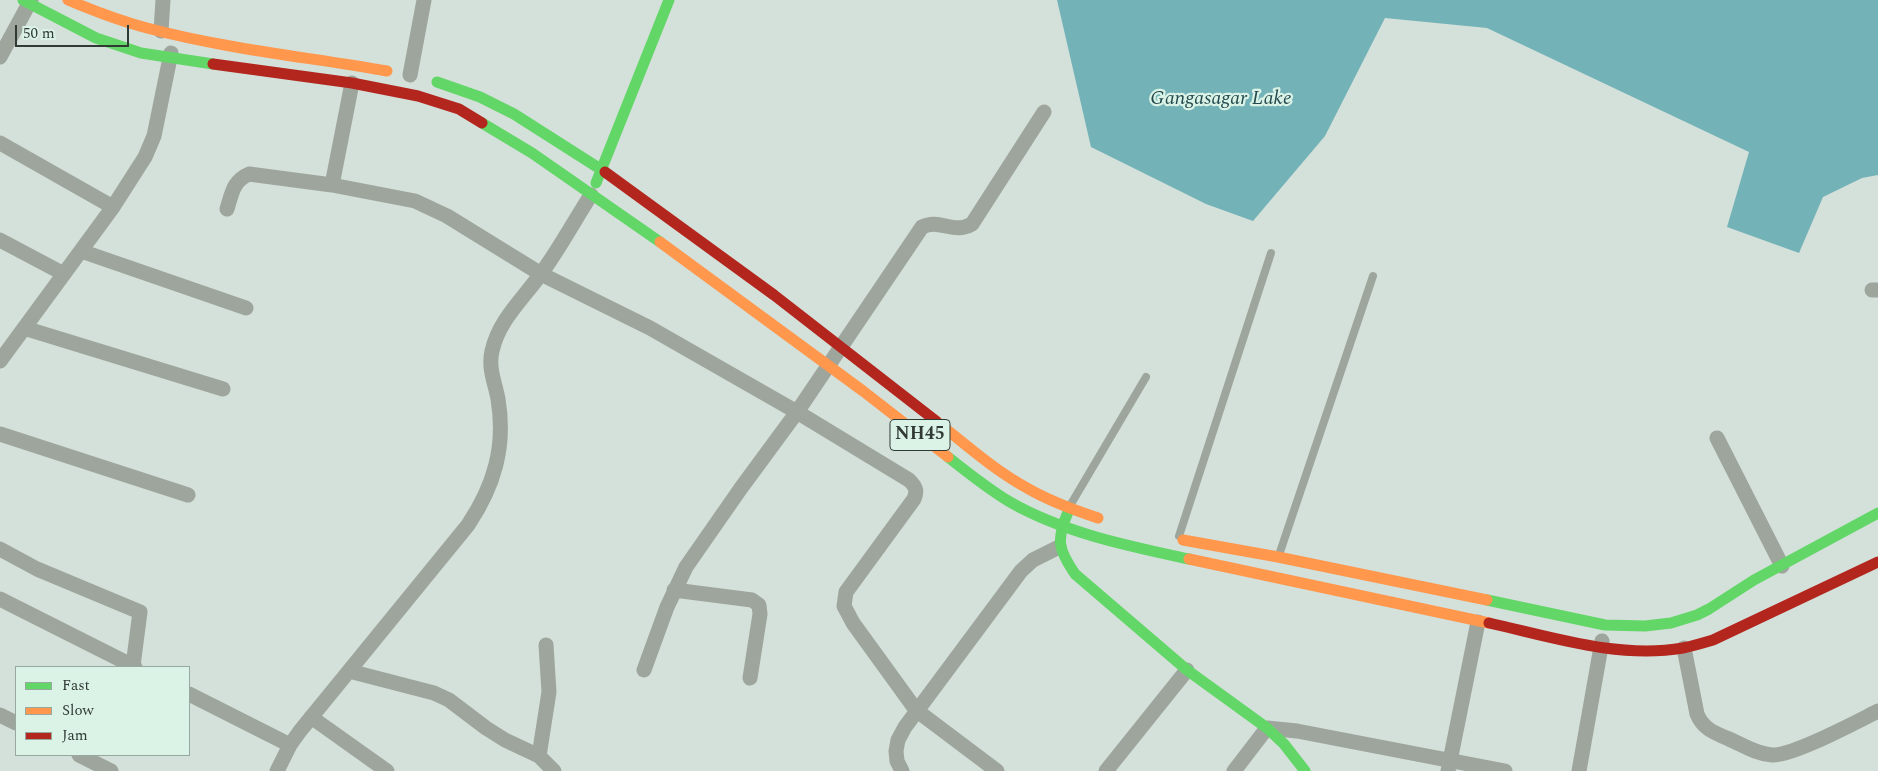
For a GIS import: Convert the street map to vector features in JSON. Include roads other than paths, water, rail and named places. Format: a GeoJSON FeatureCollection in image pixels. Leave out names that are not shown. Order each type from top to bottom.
{"type":"FeatureCollection","features":[{"type":"Feature","properties":{"kind":"main road","name":"NH45"},"geometry":{"type":"LineString","coordinates":[[68,0],[113,19],[226,46],[336,61],[419,77],[446,84],[514,114],[602,170],[774,295],[987,461],[1026,488],[1069,508],[1105,520]]}},
{"type":"Feature","properties":{"kind":"main road"},"geometry":{"type":"LineString","coordinates":[[591,195],[669,0]]}},
{"type":"Feature","properties":{"kind":"main road","name":"NH45"},"geometry":{"type":"LineString","coordinates":[[28,1],[96,38],[141,53],[352,84],[418,96],[460,109],[532,153],[676,253],[862,391],[988,488],[1028,512],[1110,541],[1602,648],[1639,651],[1684,648],[1713,640],[1878,562]]}},
{"type":"Feature","properties":{"kind":"main road"},"geometry":{"type":"LineString","coordinates":[[1069,508],[1062,525],[1059,547],[1075,574],[1187,670],[1267,728],[1284,744],[1305,771]]}},
{"type":"Feature","properties":{"kind":"main road"},"geometry":{"type":"LineString","coordinates":[[1174,538],[1278,557],[1605,625],[1652,627],[1674,623],[1707,611],[1752,581],[1876,515]]}},
{"type":"Feature","properties":{"kind":"street"},"geometry":{"type":"LineString","coordinates":[[0,361],[113,207],[141,164],[154,136],[170,58],[163,17],[163,0]]}},
{"type":"Feature","properties":{"kind":"street"},"geometry":{"type":"LineString","coordinates":[[419,77],[424,0]]}},
{"type":"Feature","properties":{"kind":"street"},"geometry":{"type":"LineString","coordinates":[[0,57],[28,1]]}},
{"type":"Feature","properties":{"kind":"street"},"geometry":{"type":"LineString","coordinates":[[332,185],[352,84]]}},
{"type":"Feature","properties":{"kind":"street"},"geometry":{"type":"LineString","coordinates":[[644,670],[667,607],[686,567],[740,488],[797,412],[922,227],[929,224],[964,229],[972,224],[1044,112]]}},
{"type":"Feature","properties":{"kind":"street"},"geometry":{"type":"LineString","coordinates":[[0,143],[113,207]]}},
{"type":"Feature","properties":{"kind":"street"},"geometry":{"type":"LineString","coordinates":[[227,209],[234,185],[239,178],[248,174],[332,185],[415,201],[447,216],[541,274],[650,328],[797,412],[908,480],[916,486],[914,499],[846,592],[844,606],[853,623],[916,710],[997,771]]}},
{"type":"Feature","properties":{"kind":"street"},"geometry":{"type":"LineString","coordinates":[[277,771],[290,745],[311,717],[468,525],[480,506],[500,454],[501,426],[498,399],[491,371],[491,353],[496,336],[504,319],[541,274],[591,195]]}},
{"type":"Feature","properties":{"kind":"street"},"geometry":{"type":"LineString","coordinates":[[0,240],[64,274]]}},
{"type":"Feature","properties":{"kind":"street"},"geometry":{"type":"LineString","coordinates":[[81,251],[246,308]]}},
{"type":"Feature","properties":{"kind":"street"},"geometry":{"type":"LineString","coordinates":[[24,328],[223,389]]}},
{"type":"Feature","properties":{"kind":"street"},"geometry":{"type":"LineString","coordinates":[[0,434],[188,495]]}},
{"type":"Feature","properties":{"kind":"street"},"geometry":{"type":"LineString","coordinates":[[1717,438],[1782,566]]}},
{"type":"Feature","properties":{"kind":"street"},"geometry":{"type":"LineString","coordinates":[[902,771],[897,761],[898,740],[916,710],[1021,571],[1034,560],[1059,547]]}},
{"type":"Feature","properties":{"kind":"street"},"geometry":{"type":"LineString","coordinates":[[0,549],[38,568],[140,612],[134,666]]}},
{"type":"Feature","properties":{"kind":"street"},"geometry":{"type":"LineString","coordinates":[[674,590],[752,600],[759,605],[760,614],[750,678]]}},
{"type":"Feature","properties":{"kind":"street"},"geometry":{"type":"LineString","coordinates":[[0,599],[132,666]]}},
{"type":"Feature","properties":{"kind":"street"},"geometry":{"type":"LineString","coordinates":[[1449,766],[1478,622]]}},
{"type":"Feature","properties":{"kind":"street"},"geometry":{"type":"LineString","coordinates":[[1579,771],[1605,625]]}},
{"type":"Feature","properties":{"kind":"street"},"geometry":{"type":"LineString","coordinates":[[539,756],[549,692],[546,645]]}},
{"type":"Feature","properties":{"kind":"street"},"geometry":{"type":"LineString","coordinates":[[1684,648],[1697,714],[1701,724],[1711,731],[1759,753],[1774,755],[1794,751],[1878,711]]}},
{"type":"Feature","properties":{"kind":"street"},"geometry":{"type":"LineString","coordinates":[[1106,771],[1187,670]]}},
{"type":"Feature","properties":{"kind":"street"},"geometry":{"type":"LineString","coordinates":[[349,671],[434,693],[449,700],[505,740],[539,756],[554,771]]}},
{"type":"Feature","properties":{"kind":"street"},"geometry":{"type":"LineString","coordinates":[[190,695],[290,745]]}},
{"type":"Feature","properties":{"kind":"street"},"geometry":{"type":"LineString","coordinates":[[0,715],[15,722]]}},
{"type":"Feature","properties":{"kind":"street"},"geometry":{"type":"LineString","coordinates":[[311,717],[387,771]]}},
{"type":"Feature","properties":{"kind":"street"},"geometry":{"type":"LineString","coordinates":[[1234,771],[1267,728],[1297,731],[1449,766],[1505,771]]}},
{"type":"Feature","properties":{"kind":"street"},"geometry":{"type":"LineString","coordinates":[[81,756],[111,771]]}},
{"type":"Feature","properties":{"kind":"lane"},"geometry":{"type":"LineString","coordinates":[[1174,538],[1271,253]]}},
{"type":"Feature","properties":{"kind":"lane"},"geometry":{"type":"LineString","coordinates":[[1278,557],[1372,276]]}},
{"type":"Feature","properties":{"kind":"lane"},"geometry":{"type":"LineString","coordinates":[[1069,508],[1146,377]]}},
{"type":"Feature","properties":{"kind":"water","name":"Gangasagar Lake"},"geometry":{"type":"Polygon","coordinates":[[[1057,0],[1878,0],[1878,175],[1862,178],[1823,197],[1799,253],[1727,227],[1749,152],[1487,28],[1385,18],[1325,136],[1253,221],[1206,204],[1091,147],[1057,0]]]}}]}
